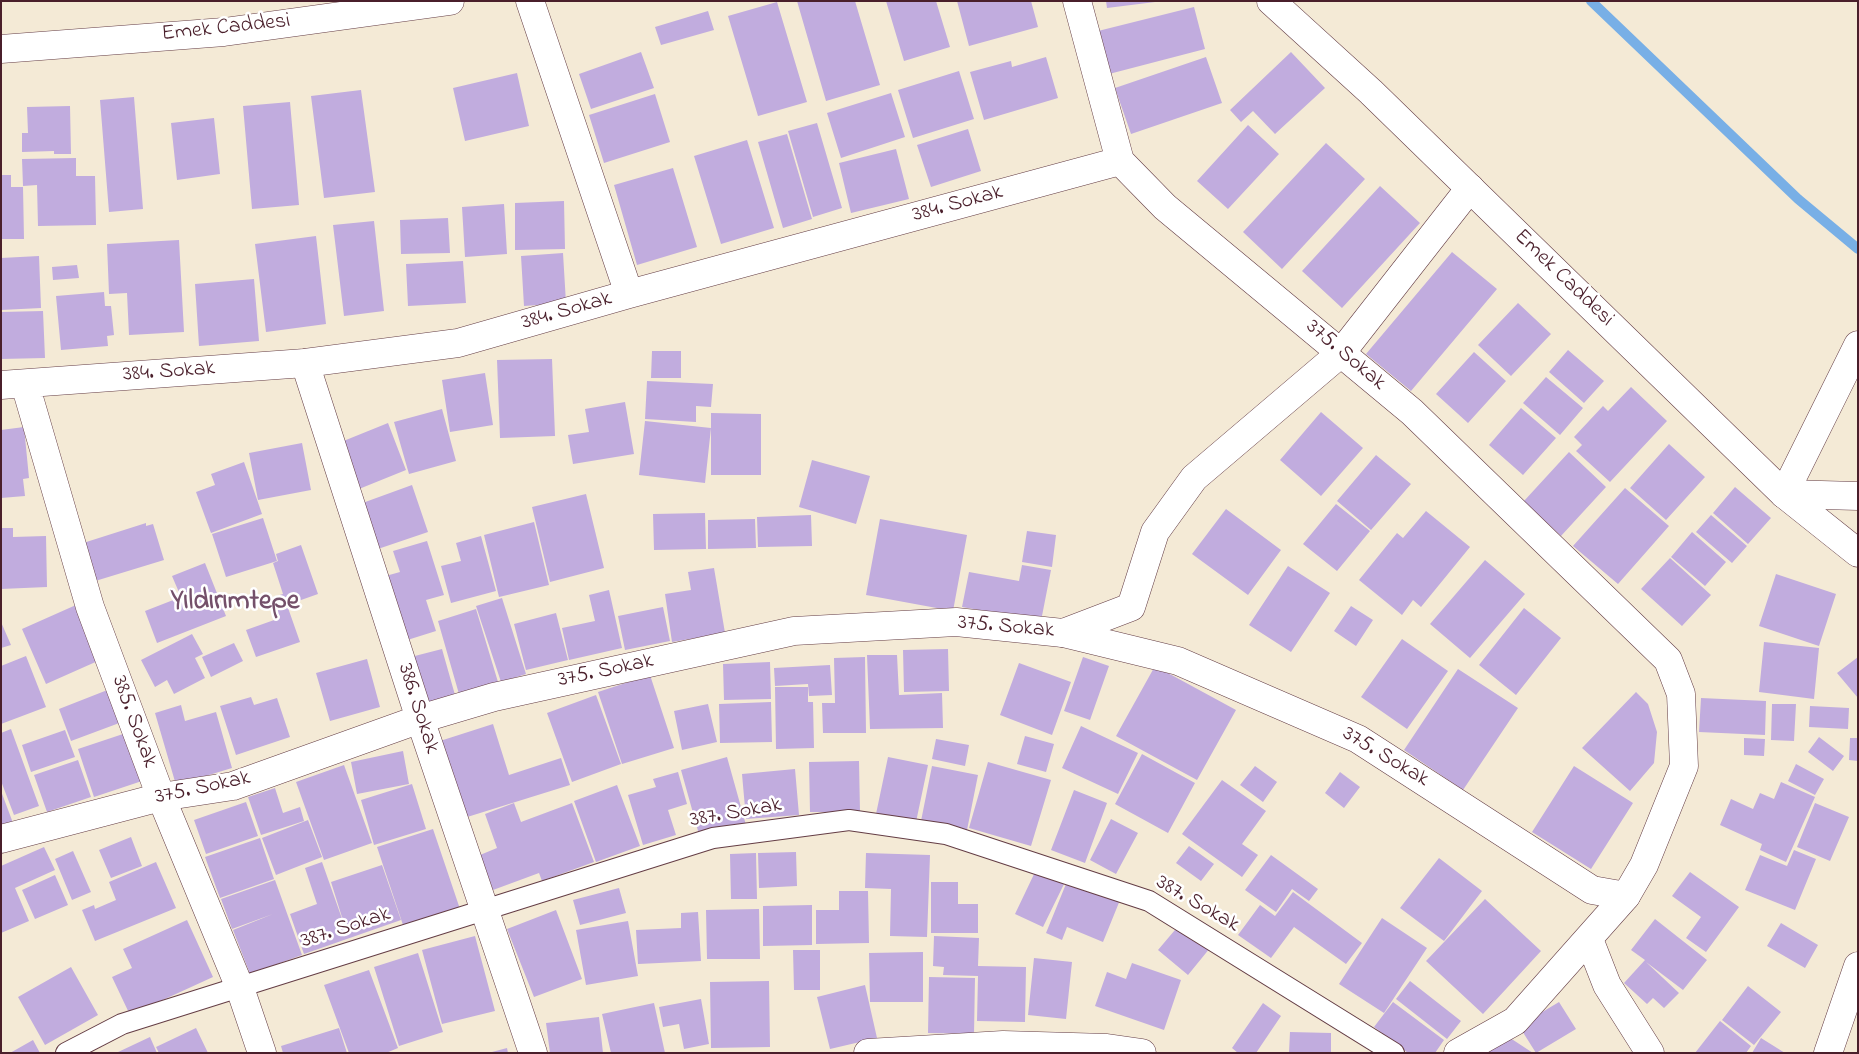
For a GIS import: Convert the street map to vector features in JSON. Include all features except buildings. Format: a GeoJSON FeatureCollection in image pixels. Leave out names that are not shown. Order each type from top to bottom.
{"type":"FeatureCollection","features":[{"type":"Feature","properties":{"kind":"street","name":"Emek Caddesi"},"geometry":{"type":"LineString","coordinates":[[1,49],[224,32],[450,1]]}},
{"type":"Feature","properties":{"kind":"street"},"geometry":{"type":"LineString","coordinates":[[530,1],[629,294]]}},
{"type":"Feature","properties":{"kind":"street","name":"375. Sokak"},"geometry":{"type":"LineString","coordinates":[[1,839],[161,797],[233,786],[420,719],[494,697],[794,632],[956,622],[1063,633],[1178,661],[1358,738],[1592,890],[1626,896],[1644,865],[1684,766],[1681,694],[1668,660],[1412,412],[1165,207],[1120,161],[1077,1]]}},
{"type":"Feature","properties":{"kind":"street","name":"Emek Caddesi"},"geometry":{"type":"LineString","coordinates":[[1271,1],[1371,92],[1784,494],[1858,553]]}},
{"type":"Feature","properties":{"kind":"street","name":"384. Sokak"},"geometry":{"type":"LineString","coordinates":[[13,385],[305,363],[458,343],[629,294],[1120,161]]}},
{"type":"Feature","properties":{"kind":"street"},"geometry":{"type":"LineString","coordinates":[[1063,633],[1131,607],[1155,532],[1194,478],[1342,353],[1470,188]]}},
{"type":"Feature","properties":{"kind":"street"},"geometry":{"type":"LineString","coordinates":[[1857,348],[1784,494],[1858,496]]}},
{"type":"Feature","properties":{"kind":"street","name":"386. Sokak"},"geometry":{"type":"LineString","coordinates":[[305,363],[483,910],[533,1053]]}},
{"type":"Feature","properties":{"kind":"street","name":"385. Sokak"},"geometry":{"type":"LineString","coordinates":[[13,385],[90,607],[161,797],[240,988],[262,1053]]}},
{"type":"Feature","properties":{"kind":"street"},"geometry":{"type":"LineString","coordinates":[[1458,1053],[1515,1021],[1626,896]]}},
{"type":"Feature","properties":{"kind":"street"},"geometry":{"type":"LineString","coordinates":[[1589,938],[1607,985],[1650,1053]]}},
{"type":"Feature","properties":{"kind":"street"},"geometry":{"type":"LineString","coordinates":[[1828,1053],[1858,966]]}},
{"type":"Feature","properties":{"kind":"street"},"geometry":{"type":"LineString","coordinates":[[868,1053],[1107,1048],[1142,1053]]}},
{"type":"Feature","properties":{"kind":"lane","name":"387. Sokak"},"geometry":{"type":"LineString","coordinates":[[66,1053],[122,1024],[713,838],[849,820],[946,834],[1149,901],[1394,1053]]}},
{"type":"Feature","properties":{"kind":"waterway"},"geometry":{"type":"LineString","coordinates":[[1591,1],[1798,199],[1858,249]]}},
{"type":"Feature","properties":{"kind":"district","name":"Yıldırımtepe"},"geometry":{"type":"Point","coordinates":[235,603]}}]}
